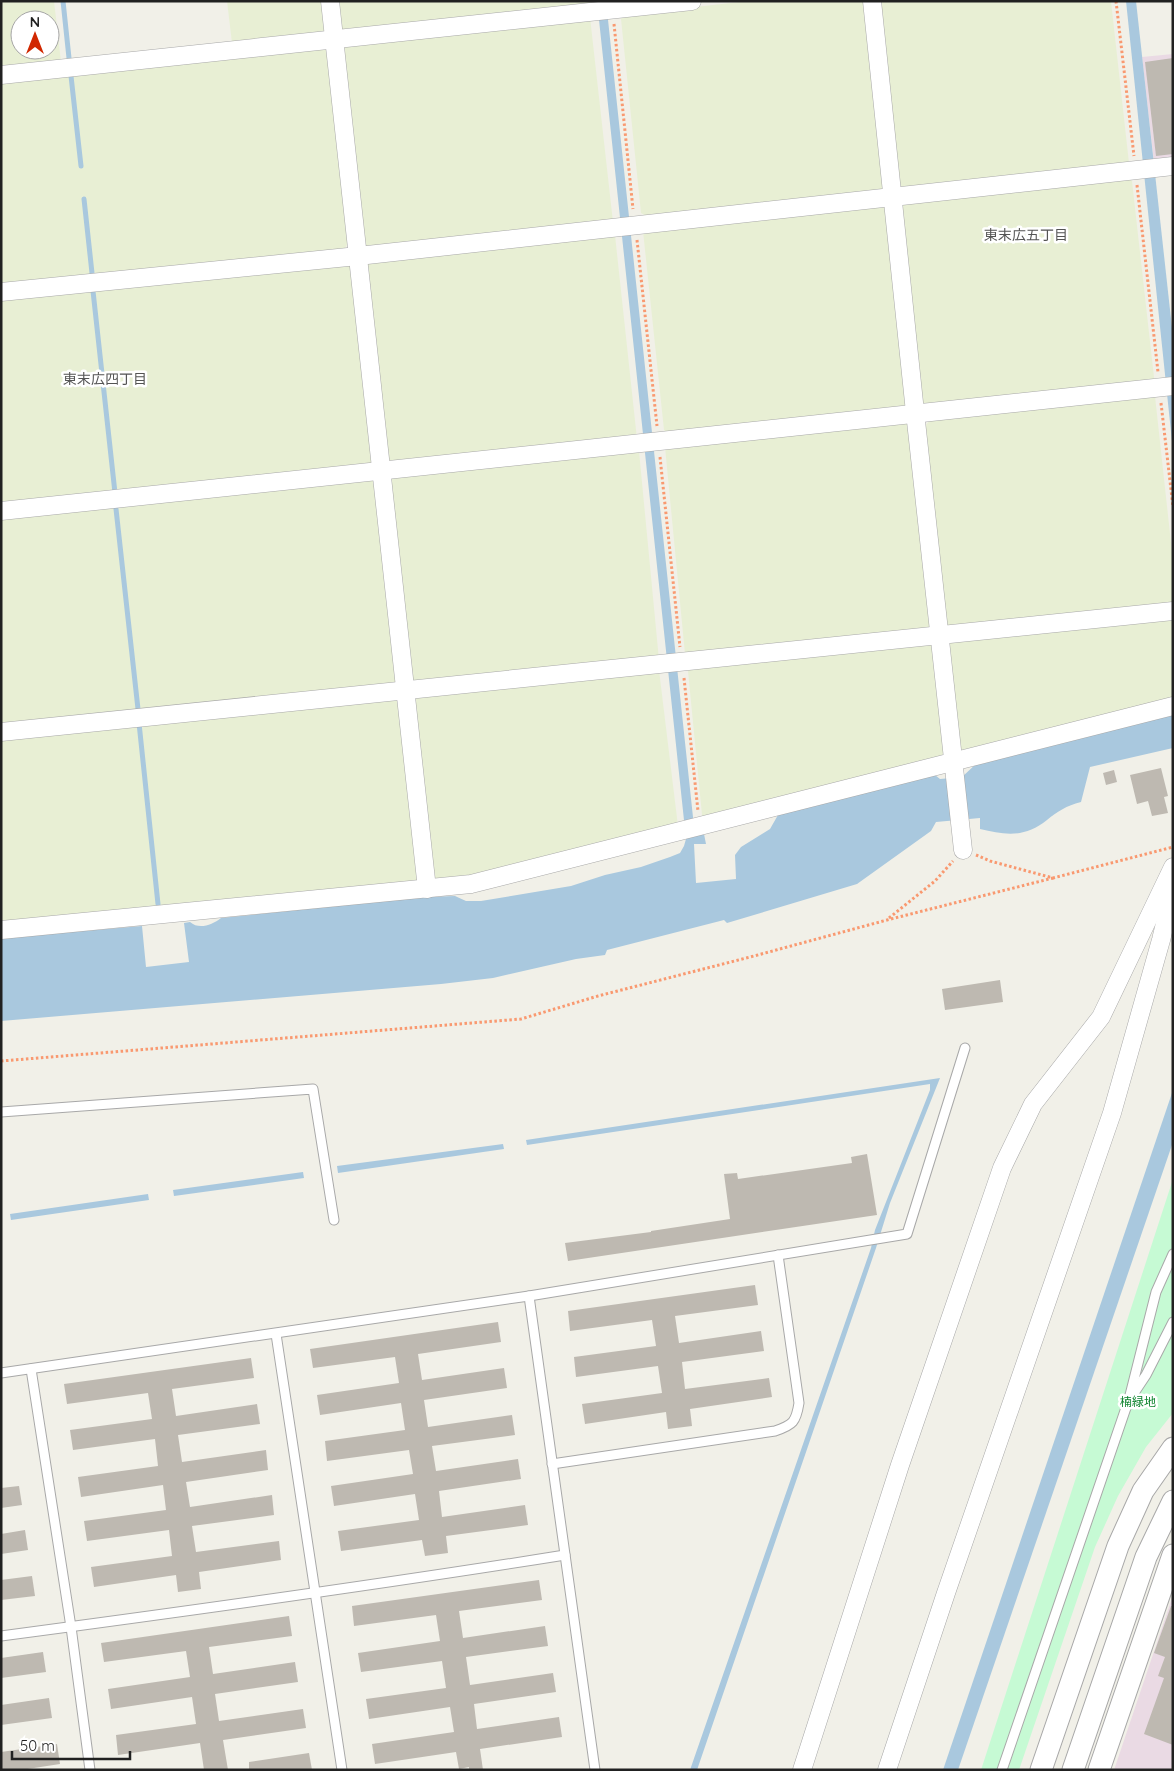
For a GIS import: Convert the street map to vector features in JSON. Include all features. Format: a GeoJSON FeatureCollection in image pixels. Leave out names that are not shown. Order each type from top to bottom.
{"type":"FeatureCollection","features":[{"type":"Feature","properties":{"kind":"street"},"geometry":{"type":"LineString","coordinates":[[330,1],[427,889]]}},
{"type":"Feature","properties":{"kind":"street"},"geometry":{"type":"LineString","coordinates":[[1,75],[692,1]]}},
{"type":"Feature","properties":{"kind":"street"},"geometry":{"type":"LineString","coordinates":[[872,1],[962,843]]}},
{"type":"Feature","properties":{"kind":"street"},"geometry":{"type":"LineString","coordinates":[[1,292],[358,256],[1173,166]]}},
{"type":"Feature","properties":{"kind":"street"},"geometry":{"type":"LineString","coordinates":[[1,511],[1165,386]]}},
{"type":"Feature","properties":{"kind":"street"},"geometry":{"type":"LineString","coordinates":[[1,732],[1173,611]]}},
{"type":"Feature","properties":{"kind":"street"},"geometry":{"type":"LineString","coordinates":[[1,930],[471,884],[693,828],[953,767],[1173,706]]}},
{"type":"Feature","properties":{"kind":"street"},"geometry":{"type":"LineString","coordinates":[[802,1770],[900,1465],[1002,1168],[1033,1104],[1101,1016],[1173,867]]}},
{"type":"Feature","properties":{"kind":"street"},"geometry":{"type":"LineString","coordinates":[[888,1770],[946,1593],[1112,1113],[1173,891]]}},
{"type":"Feature","properties":{"kind":"street"},"geometry":{"type":"LineString","coordinates":[[1041,1770],[1118,1546],[1143,1491],[1173,1448]]}},
{"type":"Feature","properties":{"kind":"street"},"geometry":{"type":"LineString","coordinates":[[1073,1770],[1146,1557],[1173,1501]]}},
{"type":"Feature","properties":{"kind":"street"},"geometry":{"type":"LineString","coordinates":[[1099,1770],[1173,1555]]}},
{"type":"Feature","properties":{"kind":"lane"},"geometry":{"type":"LineString","coordinates":[[1,1374],[529,1296],[907,1234],[965,1048]]}},
{"type":"Feature","properties":{"kind":"lane"},"geometry":{"type":"LineString","coordinates":[[1,1112],[313,1089],[334,1220]]}},
{"type":"Feature","properties":{"kind":"lane"},"geometry":{"type":"LineString","coordinates":[[1002,1770],[1129,1399],[1156,1292],[1173,1254]]}},
{"type":"Feature","properties":{"kind":"lane"},"geometry":{"type":"LineString","coordinates":[[552,1464],[775,1431],[790,1426],[797,1416],[799,1403],[778,1255]]}},
{"type":"Feature","properties":{"kind":"lane"},"geometry":{"type":"LineString","coordinates":[[529,1296],[595,1770]]}},
{"type":"Feature","properties":{"kind":"lane"},"geometry":{"type":"LineString","coordinates":[[1129,1399],[1146,1375],[1173,1322]]}},
{"type":"Feature","properties":{"kind":"lane"},"geometry":{"type":"LineString","coordinates":[[276,1334],[342,1770]]}},
{"type":"Feature","properties":{"kind":"lane"},"geometry":{"type":"LineString","coordinates":[[31,1369],[71,1627],[90,1770]]}},
{"type":"Feature","properties":{"kind":"lane"},"geometry":{"type":"LineString","coordinates":[[1,1636],[316,1591],[380,1584],[565,1555]]}},
{"type":"Feature","properties":{"kind":"path"},"geometry":{"type":"LineString","coordinates":[[1116,1],[1144,169],[1165,386],[1173,507]]}},
{"type":"Feature","properties":{"kind":"path"},"geometry":{"type":"LineString","coordinates":[[605,11],[693,828]]}},
{"type":"Feature","properties":{"kind":"path"},"geometry":{"type":"LineString","coordinates":[[887,920],[935,881],[962,843],[990,862],[1053,878]]}},
{"type":"Feature","properties":{"kind":"path"},"geometry":{"type":"LineString","coordinates":[[1,1061],[521,1019],[598,996],[1173,847]]}},
{"type":"Feature","properties":{"kind":"shaded area"},"geometry":{"type":"Polygon","coordinates":[[[1173,54],[1173,161],[1154,163],[1142,57],[1173,54]]]}},
{"type":"Feature","properties":{"kind":"shaded area"},"geometry":{"type":"Polygon","coordinates":[[[1173,1595],[1173,1770],[1114,1770],[1173,1595]]]}},
{"type":"Feature","properties":{"kind":"green space"},"geometry":{"type":"Polygon","coordinates":[[[1,1],[54,1],[55,10],[10,10],[10,60],[60,60],[60,53],[61,62],[1,69],[1,1]]]}},
{"type":"Feature","properties":{"kind":"green space"},"geometry":{"type":"Polygon","coordinates":[[[227,1],[324,1],[326,27],[321,34],[232,43],[227,1]]]}},
{"type":"Feature","properties":{"kind":"green space"},"geometry":{"type":"Polygon","coordinates":[[[335,1],[592,1],[592,7],[341,32],[335,1]]]}},
{"type":"Feature","properties":{"kind":"green space"},"geometry":{"type":"Polygon","coordinates":[[[748,1],[864,1],[886,191],[648,217],[641,213],[621,19],[625,15],[748,1]]]}},
{"type":"Feature","properties":{"kind":"green space"},"geometry":{"type":"Polygon","coordinates":[[[878,1],[1111,1],[1129,163],[901,190],[899,186],[878,1]]]}},
{"type":"Feature","properties":{"kind":"green space"},"geometry":{"type":"Polygon","coordinates":[[[590,17],[613,222],[367,249],[363,246],[341,49],[346,44],[590,17]]]}},
{"type":"Feature","properties":{"kind":"green space"},"geometry":{"type":"Polygon","coordinates":[[[326,46],[330,49],[351,237],[344,250],[1,286],[1,81],[326,46]]]}},
{"type":"Feature","properties":{"kind":"green space"},"geometry":{"type":"Polygon","coordinates":[[[1127,177],[1132,181],[1154,377],[1153,382],[926,407],[922,402],[901,206],[906,201],[1127,177]]]}},
{"type":"Feature","properties":{"kind":"green space"},"geometry":{"type":"Polygon","coordinates":[[[880,203],[887,208],[907,404],[904,409],[669,435],[664,430],[643,231],[880,203]]]}},
{"type":"Feature","properties":{"kind":"green space"},"geometry":{"type":"Polygon","coordinates":[[[615,235],[637,439],[391,464],[386,458],[365,263],[615,235]]]}},
{"type":"Feature","properties":{"kind":"green space"},"geometry":{"type":"Polygon","coordinates":[[[353,265],[374,461],[370,465],[1,505],[1,299],[353,265]]]}},
{"type":"Feature","properties":{"kind":"green space"},"geometry":{"type":"Polygon","coordinates":[[[1155,396],[1173,561],[1173,605],[947,628],[925,426],[931,419],[1155,396]]]}},
{"type":"Feature","properties":{"kind":"green space"},"geometry":{"type":"Polygon","coordinates":[[[907,423],[911,428],[931,627],[928,631],[685,654],[665,447],[907,423]]]}},
{"type":"Feature","properties":{"kind":"green space"},"geometry":{"type":"Polygon","coordinates":[[[639,451],[659,660],[413,685],[389,482],[394,476],[639,451]]]}},
{"type":"Feature","properties":{"kind":"green space"},"geometry":{"type":"Polygon","coordinates":[[[370,479],[377,482],[399,682],[1,727],[1,519],[370,479]]]}},
{"type":"Feature","properties":{"kind":"green space"},"geometry":{"type":"Polygon","coordinates":[[[1173,617],[1173,698],[966,752],[959,747],[949,643],[1173,617]]]}},
{"type":"Feature","properties":{"kind":"green space"},"geometry":{"type":"Polygon","coordinates":[[[929,642],[935,647],[944,751],[941,758],[705,819],[702,815],[688,671],[691,667],[929,642]]]}},
{"type":"Feature","properties":{"kind":"green space"},"geometry":{"type":"Polygon","coordinates":[[[659,670],[678,826],[470,880],[433,883],[412,700],[416,696],[659,670]]]}},
{"type":"Feature","properties":{"kind":"green space"},"geometry":{"type":"Polygon","coordinates":[[[398,697],[421,884],[1,924],[1,737],[398,697]]]}},
{"type":"Feature","properties":{"kind":"green space","name":"楠緑地"},"geometry":{"type":"Polygon","coordinates":[[[1173,1179],[1173,1413],[1146,1447],[1118,1496],[1095,1547],[1019,1770],[981,1770],[1173,1179]]]}},
{"type":"Feature","properties":{"kind":"water"},"geometry":{"type":"Polygon","coordinates":[[[597,1],[606,1],[695,836],[704,834],[706,844],[694,844],[696,883],[736,879],[735,855],[741,847],[770,829],[778,815],[935,775],[940,779],[962,777],[977,763],[1173,715],[1173,748],[1090,767],[1081,802],[1062,809],[1031,830],[1006,834],[980,829],[980,818],[936,822],[931,831],[857,884],[727,923],[724,920],[607,950],[605,955],[576,959],[493,978],[441,984],[1,1021],[1,938],[142,926],[146,967],[189,962],[184,923],[190,922],[201,926],[214,923],[221,918],[426,897],[455,896],[466,901],[481,901],[571,886],[605,875],[641,867],[680,853],[686,839],[597,1]]]}},
{"type":"Feature","properties":{"kind":"water"},"geometry":{"type":"Polygon","coordinates":[[[1126,1],[1136,1],[1173,337],[1173,451],[1126,1]]]}},
{"type":"Feature","properties":{"kind":"water"},"geometry":{"type":"Polygon","coordinates":[[[940,1078],[890,1203],[697,1770],[690,1770],[871,1248],[875,1230],[930,1090],[930,1084],[527,1145],[526,1140],[940,1078]]]}},
{"type":"Feature","properties":{"kind":"water"},"geometry":{"type":"Polygon","coordinates":[[[1173,1090],[1173,1142],[958,1770],[943,1770],[1173,1090]]]}},
{"type":"Feature","properties":{"kind":"water"},"geometry":{"type":"Polygon","coordinates":[[[503,1144],[504,1149],[338,1173],[337,1166],[503,1144]]]}},
{"type":"Feature","properties":{"kind":"water"},"geometry":{"type":"Polygon","coordinates":[[[303,1172],[304,1178],[174,1196],[173,1190],[303,1172]]]}},
{"type":"Feature","properties":{"kind":"water"},"geometry":{"type":"Polygon","coordinates":[[[148,1194],[149,1200],[11,1220],[10,1214],[148,1194]]]}},
{"type":"Feature","properties":{"kind":"building"},"geometry":{"type":"Polygon","coordinates":[[[1173,58],[1173,154],[1156,156],[1145,62],[1173,58]]]}},
{"type":"Feature","properties":{"kind":"building"},"geometry":{"type":"Polygon","coordinates":[[[1161,768],[1168,796],[1164,797],[1168,813],[1152,816],[1148,801],[1137,804],[1130,775],[1161,768]]]}},
{"type":"Feature","properties":{"kind":"building"},"geometry":{"type":"Polygon","coordinates":[[[1114,770],[1117,782],[1106,785],[1103,773],[1114,770]]]}},
{"type":"Feature","properties":{"kind":"building"},"geometry":{"type":"Polygon","coordinates":[[[1000,980],[1003,1002],[945,1010],[942,989],[1000,980]]]}},
{"type":"Feature","properties":{"kind":"building"},"geometry":{"type":"Polygon","coordinates":[[[867,1154],[877,1215],[568,1261],[565,1243],[730,1219],[724,1174],[737,1173],[738,1179],[852,1163],[851,1157],[867,1154]]]}},
{"type":"Feature","properties":{"kind":"building"},"geometry":{"type":"Polygon","coordinates":[[[755,1285],[758,1305],[675,1316],[679,1343],[761,1331],[764,1351],[682,1362],[685,1389],[769,1378],[772,1397],[690,1409],[692,1426],[668,1429],[666,1412],[585,1424],[582,1404],[662,1393],[658,1366],[576,1377],[574,1357],[656,1346],[652,1320],[570,1331],[568,1311],[755,1285]]]}},
{"type":"Feature","properties":{"kind":"building"},"geometry":{"type":"Polygon","coordinates":[[[498,1322],[501,1342],[418,1354],[422,1380],[504,1368],[507,1388],[424,1400],[428,1427],[512,1415],[515,1435],[432,1446],[436,1471],[518,1459],[521,1479],[439,1491],[442,1517],[525,1505],[528,1525],[446,1536],[448,1553],[425,1556],[422,1540],[341,1551],[338,1531],[419,1520],[415,1494],[334,1506],[331,1486],[413,1474],[409,1450],[327,1461],[325,1441],[405,1430],[401,1403],[320,1415],[317,1395],[399,1383],[395,1357],[313,1368],[310,1349],[498,1322]]]}},
{"type":"Feature","properties":{"kind":"building"},"geometry":{"type":"Polygon","coordinates":[[[251,1358],[254,1378],[172,1389],[176,1416],[257,1404],[260,1424],[178,1435],[182,1462],[266,1450],[268,1470],[186,1482],[190,1507],[272,1495],[274,1515],[192,1526],[196,1552],[279,1541],[281,1560],[199,1572],[201,1589],[178,1592],[176,1575],[94,1587],[91,1567],[172,1556],[169,1530],[87,1541],[84,1521],[166,1510],[163,1485],[81,1497],[78,1477],[158,1466],[155,1439],[73,1450],[70,1430],[152,1419],[148,1393],[67,1404],[64,1384],[251,1358]]]}},
{"type":"Feature","properties":{"kind":"building"},"geometry":{"type":"Polygon","coordinates":[[[19,1486],[22,1505],[1,1508],[1,1488],[19,1486]]]}},
{"type":"Feature","properties":{"kind":"building"},"geometry":{"type":"Polygon","coordinates":[[[25,1530],[28,1550],[1,1554],[1,1534],[25,1530]]]}},
{"type":"Feature","properties":{"kind":"building"},"geometry":{"type":"Polygon","coordinates":[[[32,1576],[35,1596],[1,1600],[1,1580],[32,1576]]]}},
{"type":"Feature","properties":{"kind":"building"},"geometry":{"type":"Polygon","coordinates":[[[539,1580],[542,1600],[459,1611],[463,1638],[545,1626],[548,1646],[466,1657],[470,1685],[553,1673],[556,1692],[474,1704],[477,1729],[559,1717],[562,1737],[480,1749],[483,1770],[469,1770],[469,1767],[459,1769],[456,1752],[375,1764],[372,1744],[454,1732],[450,1707],[369,1719],[366,1699],[446,1688],[442,1661],[361,1672],[358,1653],[440,1641],[436,1615],[354,1626],[352,1606],[539,1580]]]}},
{"type":"Feature","properties":{"kind":"building"},"geometry":{"type":"Polygon","coordinates":[[[1171,1606],[1173,1606],[1173,1745],[1144,1734],[1164,1678],[1158,1676],[1165,1657],[1154,1653],[1171,1606]]]}},
{"type":"Feature","properties":{"kind":"building"},"geometry":{"type":"Polygon","coordinates":[[[289,1616],[292,1636],[209,1647],[213,1674],[295,1662],[298,1682],[215,1694],[219,1721],[303,1709],[306,1728],[223,1740],[228,1770],[204,1770],[200,1743],[118,1755],[116,1735],[196,1724],[192,1697],[111,1709],[108,1689],[190,1677],[186,1651],[104,1662],[101,1643],[289,1616]]]}},
{"type":"Feature","properties":{"kind":"building"},"geometry":{"type":"Polygon","coordinates":[[[43,1652],[46,1672],[1,1678],[1,1658],[43,1652]]]}},
{"type":"Feature","properties":{"kind":"building"},"geometry":{"type":"Polygon","coordinates":[[[49,1698],[52,1718],[1,1725],[1,1705],[49,1698]]]}},
{"type":"Feature","properties":{"kind":"building"},"geometry":{"type":"Polygon","coordinates":[[[57,1744],[60,1764],[21,1770],[1,1770],[1,1752],[57,1744]]]}},
{"type":"Feature","properties":{"kind":"building"},"geometry":{"type":"Polygon","coordinates":[[[309,1753],[312,1770],[249,1770],[249,1762],[309,1753]]]}},
{"type":"Feature","properties":{"kind":"waterway"},"geometry":{"type":"LineString","coordinates":[[63,1],[69,58]]}},
{"type":"Feature","properties":{"kind":"waterway"},"geometry":{"type":"LineString","coordinates":[[71,76],[81,166]]}},
{"type":"Feature","properties":{"kind":"waterway"},"geometry":{"type":"LineString","coordinates":[[84,199],[92,273]]}},
{"type":"Feature","properties":{"kind":"waterway"},"geometry":{"type":"LineString","coordinates":[[93,291],[115,493]]}},
{"type":"Feature","properties":{"kind":"waterway"},"geometry":{"type":"LineString","coordinates":[[116,509],[138,709]]}},
{"type":"Feature","properties":{"kind":"waterway"},"geometry":{"type":"LineString","coordinates":[[139,723],[158,904]]}},
{"type":"Feature","properties":{"kind":"district","name":"東末広五丁目"},"geometry":{"type":"Point","coordinates":[1026,235]}},
{"type":"Feature","properties":{"kind":"district","name":"東末広四丁目"},"geometry":{"type":"Point","coordinates":[105,379]}}]}
